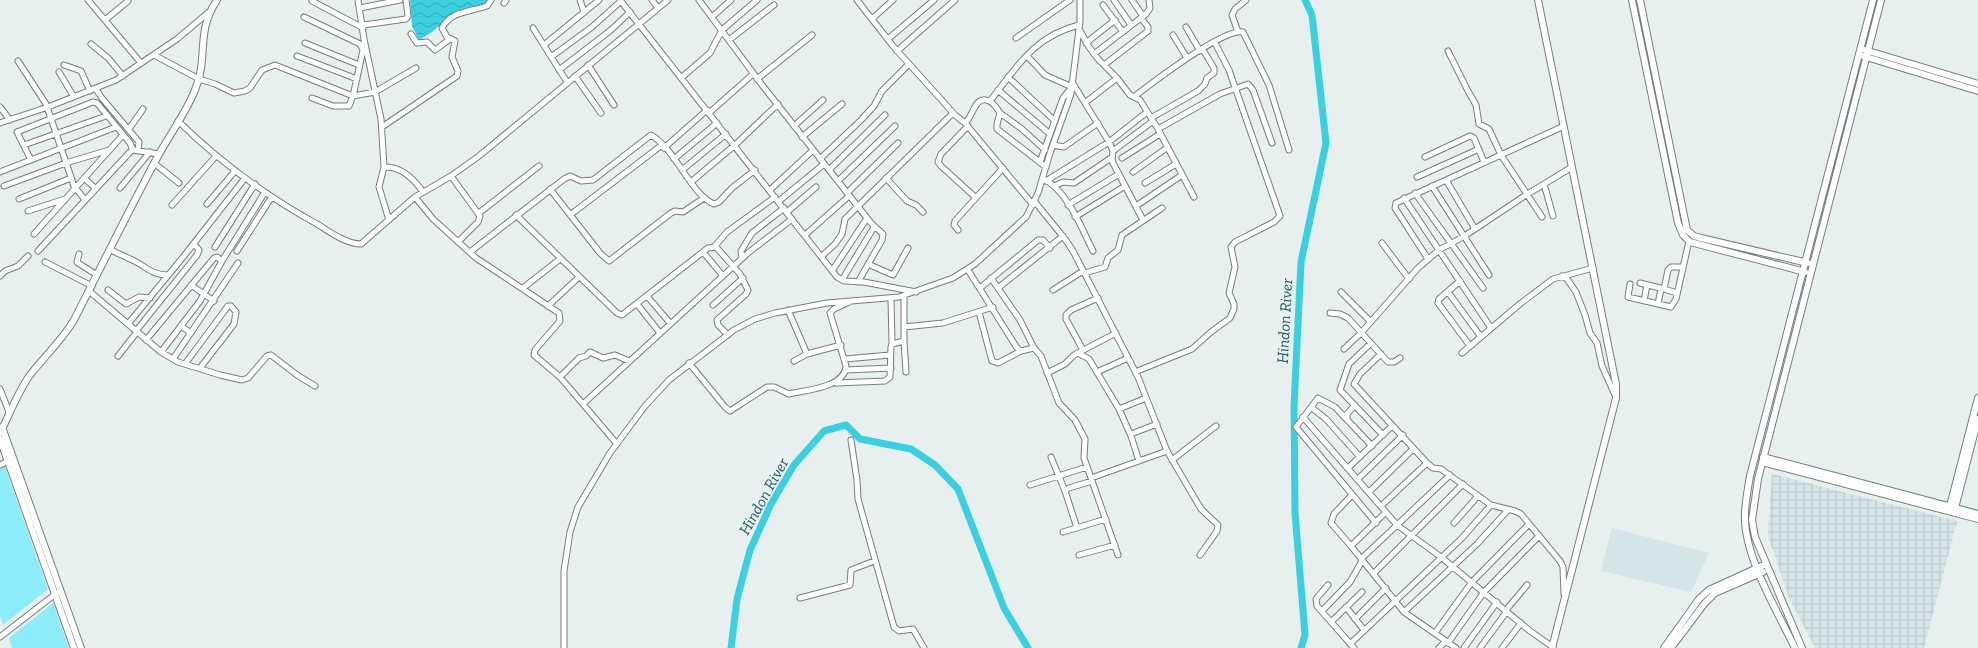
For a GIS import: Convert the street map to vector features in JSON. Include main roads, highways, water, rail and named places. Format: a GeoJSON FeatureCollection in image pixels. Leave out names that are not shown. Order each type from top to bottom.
{"type":"FeatureCollection","features":[{"type":"Feature","properties":{"kind":"water"},"geometry":{"type":"Polygon","coordinates":[[[410,0],[488,1],[441,24],[419,40],[412,26],[410,0]]]}},
{"type":"Feature","properties":{"kind":"waterway","name":"Hindon River"},"geometry":{"type":"LineString","coordinates":[[1301,648],[1305,635],[1295,513],[1294,406],[1301,262],[1326,143],[1312,15],[1305,0]]}},
{"type":"Feature","properties":{"kind":"waterway","name":"Hindon River"},"geometry":{"type":"LineString","coordinates":[[731,648],[737,599],[750,550],[771,504],[794,465],[824,431],[846,425],[860,439],[911,449],[935,465],[958,489],[1004,608],[1028,648]]}}]}
